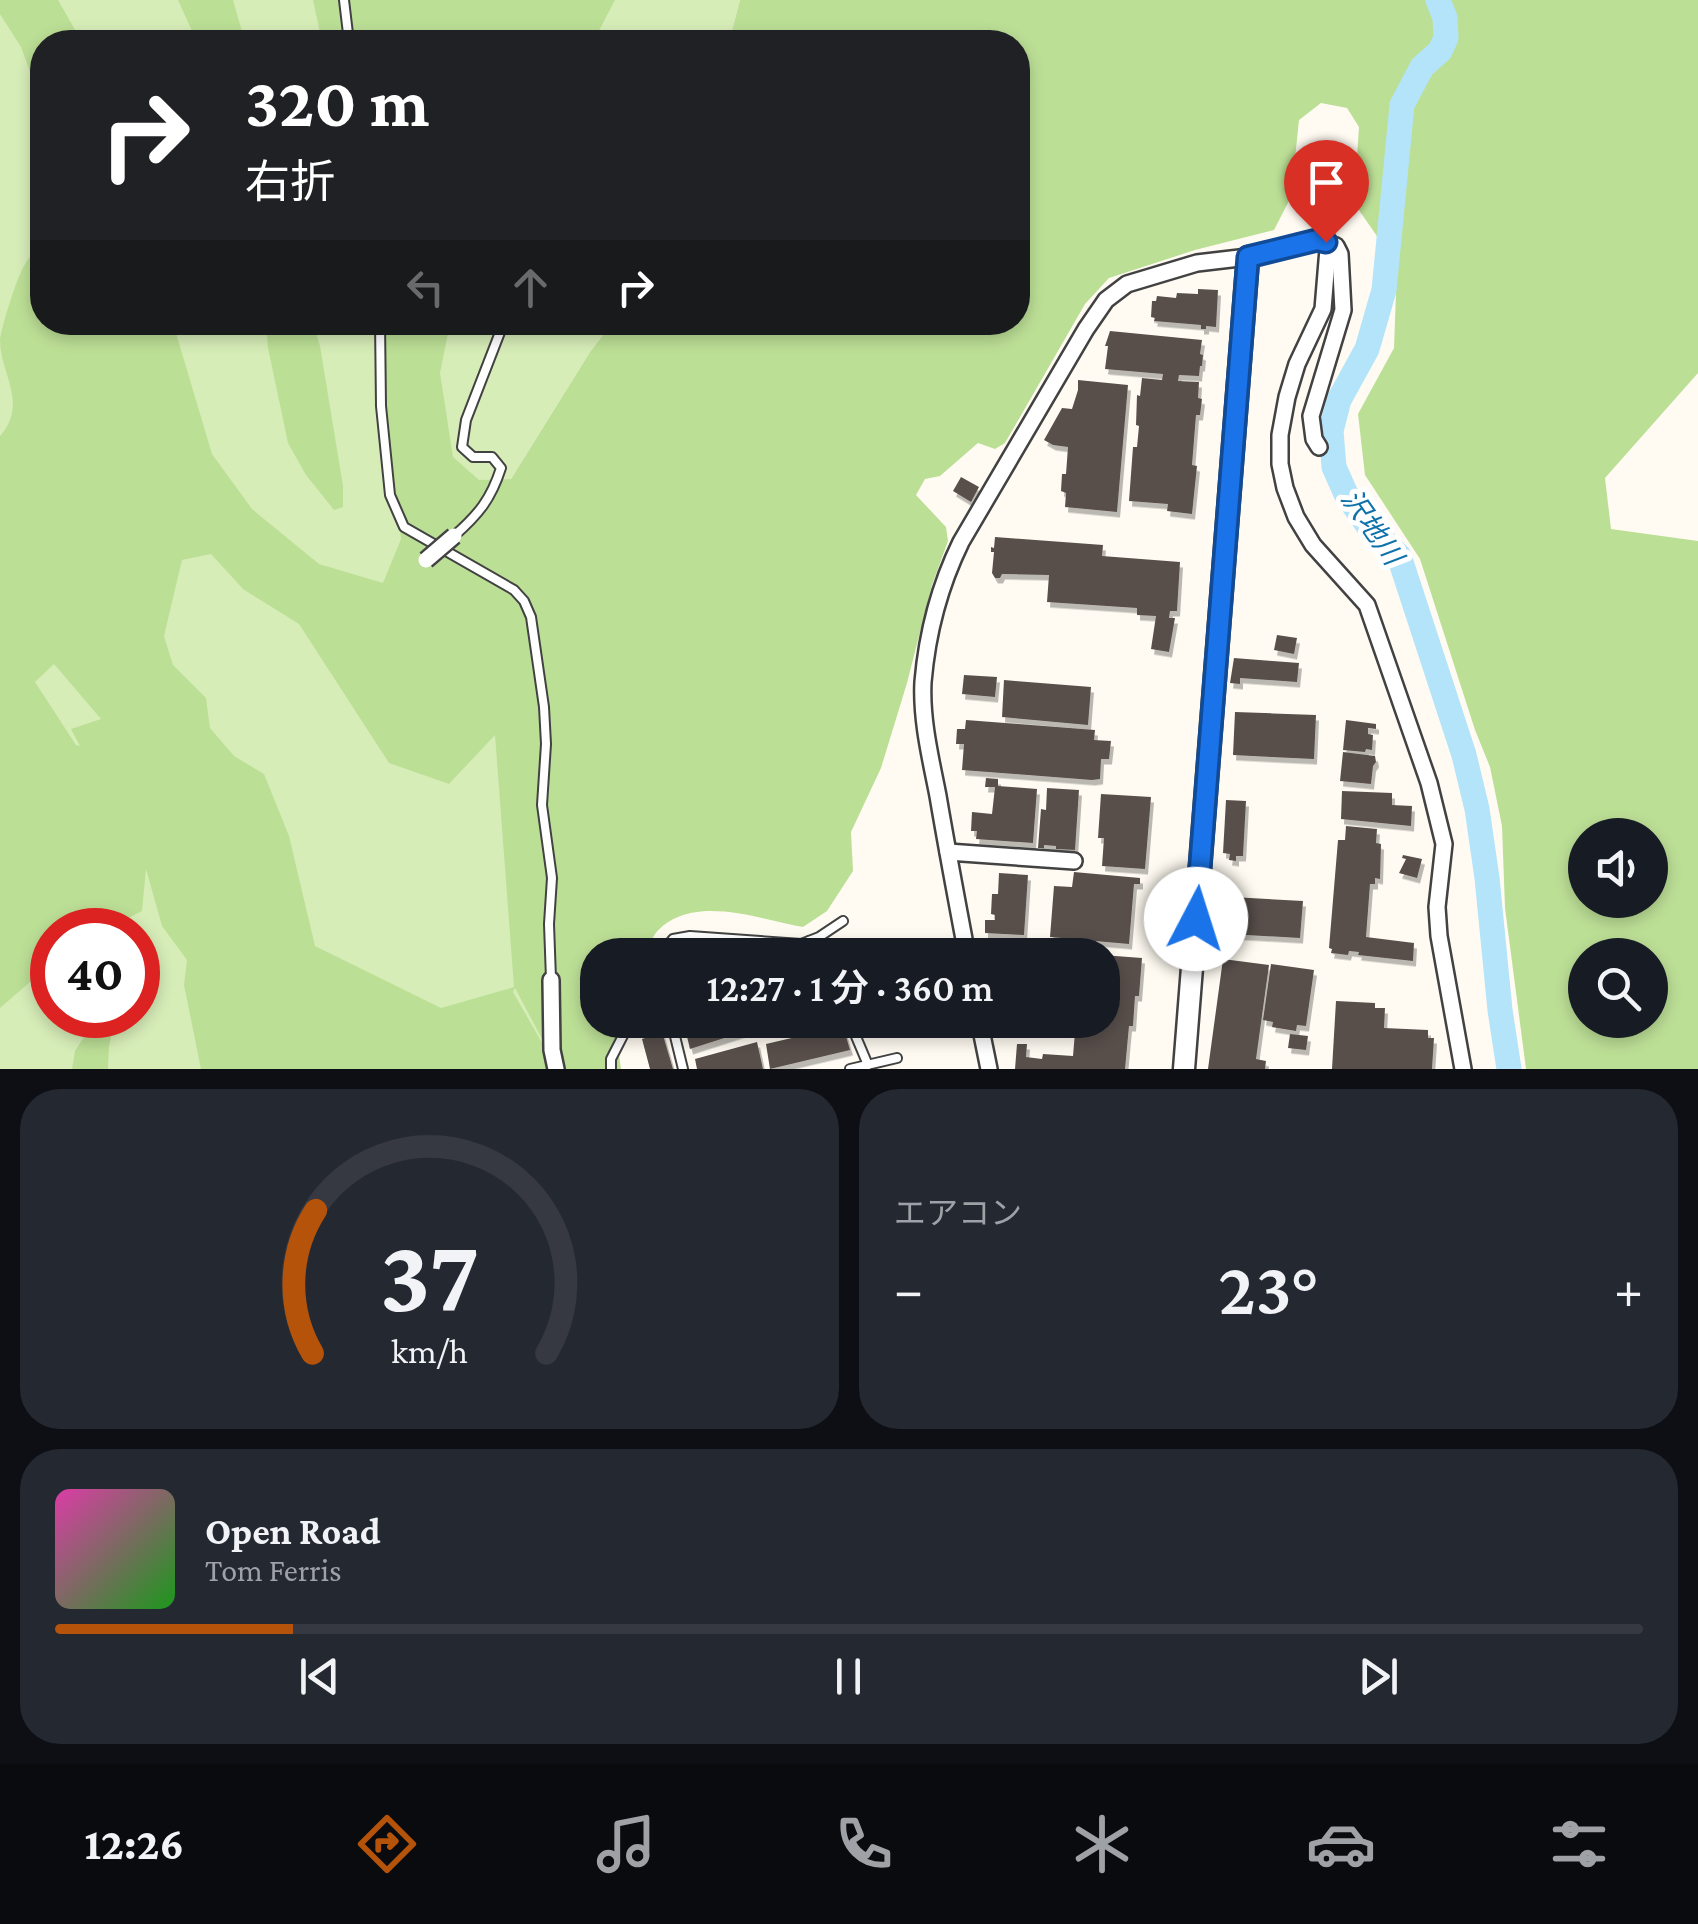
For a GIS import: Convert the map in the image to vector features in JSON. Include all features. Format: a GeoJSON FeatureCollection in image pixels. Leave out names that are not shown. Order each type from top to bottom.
{"type":"FeatureCollection","features":[{"type":"Feature","properties":{"kind":"street"},"geometry":{"type":"LineString","coordinates":[[964,938],[931,760],[923,684],[935,614],[951,563],[1106,300],[1127,284],[1196,263],[1248,257],[1317,240],[1336,246],[1340,254],[1343,310],[1311,416],[1319,447]]}},
{"type":"Feature","properties":{"kind":"street"},"geometry":{"type":"LineString","coordinates":[[1326,242],[1323,309],[1287,397],[1280,435],[1280,464],[1296,517],[1313,545],[1367,605],[1429,783],[1444,844],[1439,936],[1463,1069]]}},
{"type":"Feature","properties":{"kind":"street"},"geometry":{"type":"LineString","coordinates":[[1184,1069],[1248,257]]}},
{"type":"Feature","properties":{"kind":"street"},"geometry":{"type":"LineString","coordinates":[[426,560],[454,536]]}},
{"type":"Feature","properties":{"kind":"street"},"geometry":{"type":"LineString","coordinates":[[948,852],[1074,861]]}},
{"type":"Feature","properties":{"kind":"street"},"geometry":{"type":"LineString","coordinates":[[551,980],[556,1069]]}},
{"type":"Feature","properties":{"kind":"street"},"geometry":{"type":"LineString","coordinates":[[983,1038],[988,1069]]}},
{"type":"Feature","properties":{"kind":"lane"},"geometry":{"type":"LineString","coordinates":[[344,0],[348,30]]}},
{"type":"Feature","properties":{"kind":"lane"},"geometry":{"type":"LineString","coordinates":[[380,335],[381,406],[390,496],[404,526],[514,590],[531,617],[544,707],[542,804],[552,878],[551,980]]}},
{"type":"Feature","properties":{"kind":"lane"},"geometry":{"type":"LineString","coordinates":[[454,536],[473,520],[492,495],[502,468],[492,457],[473,458],[462,447],[466,420],[499,335]]}},
{"type":"Feature","properties":{"kind":"lane"},"geometry":{"type":"LineString","coordinates":[[819,938],[843,921]]}},
{"type":"Feature","properties":{"kind":"lane"},"geometry":{"type":"LineString","coordinates":[[679,938],[718,938]]}},
{"type":"Feature","properties":{"kind":"lane"},"geometry":{"type":"LineString","coordinates":[[611,1069],[611,1060],[622,1038]]}},
{"type":"Feature","properties":{"kind":"lane"},"geometry":{"type":"LineString","coordinates":[[675,1038],[683,1069]]}},
{"type":"Feature","properties":{"kind":"lane"},"geometry":{"type":"LineString","coordinates":[[857,1038],[868,1065]]}},
{"type":"Feature","properties":{"kind":"lane"},"geometry":{"type":"LineString","coordinates":[[850,1069],[897,1058]]}},
{"type":"Feature","properties":{"kind":"green space"},"geometry":{"type":"Polygon","coordinates":[[[0,0],[740,0],[732,30],[30,30],[30,335],[603,335],[511,479],[479,481],[558,1069],[0,1069],[0,0]]]}},
{"type":"Feature","properties":{"kind":"green space"},"geometry":{"type":"Polygon","coordinates":[[[0,0],[58,0],[75,30],[30,30],[30,71],[21,47],[0,14],[0,0]]]}},
{"type":"Feature","properties":{"kind":"green space"},"geometry":{"type":"Polygon","coordinates":[[[178,0],[233,0],[242,30],[192,30],[178,0]]]}},
{"type":"Feature","properties":{"kind":"green space"},"geometry":{"type":"Polygon","coordinates":[[[313,0],[615,0],[599,30],[319,30],[313,0]]]}},
{"type":"Feature","properties":{"kind":"green space"},"geometry":{"type":"Polygon","coordinates":[[[740,0],[1698,0],[1698,373],[1605,478],[1611,529],[1698,541],[1698,1069],[1526,1069],[1505,908],[1502,826],[1490,767],[1420,559],[1365,475],[1358,414],[1394,348],[1397,265],[1354,203],[1359,127],[1347,108],[1321,103],[1299,120],[1291,197],[1274,230],[1109,278],[1085,304],[1005,443],[995,449],[978,443],[940,476],[925,479],[916,495],[946,527],[948,541],[881,768],[851,832],[853,871],[827,911],[803,927],[705,911],[670,921],[653,938],[580,938],[580,1038],[617,1038],[621,1069],[558,1069],[515,988],[513,992],[557,1069],[201,1069],[184,985],[187,960],[162,926],[146,869],[142,908],[30,908],[30,982],[0,1008],[0,436],[8,424],[13,400],[0,340],[13,292],[30,257],[30,335],[177,335],[212,454],[252,509],[319,564],[383,583],[401,539],[378,335],[448,335],[440,373],[453,457],[479,480],[511,479],[603,335],[1030,335],[1030,30],[732,30],[740,0]],[[211,554],[182,560],[164,636],[173,665],[206,698],[210,728],[234,756],[264,774],[289,836],[315,946],[441,1008],[514,987],[495,735],[449,784],[389,763],[299,624],[243,589],[211,554]],[[54,664],[35,682],[76,745],[80,746],[71,729],[101,719],[54,664]]]}},
{"type":"Feature","properties":{"kind":"green space"},"geometry":{"type":"Polygon","coordinates":[[[267,335],[317,335],[343,486],[343,507],[334,510],[306,475],[288,443],[267,335]]]}},
{"type":"Feature","properties":{"kind":"green space"},"geometry":{"type":"Polygon","coordinates":[[[83,1038],[111,1038],[108,1069],[72,1069],[75,1051],[83,1038]]]}},
{"type":"Feature","properties":{"kind":"building"},"geometry":{"type":"Polygon","coordinates":[[[1198,289],[1218,290],[1216,327],[1201,329],[1201,325],[1154,321],[1151,317],[1152,301],[1157,296],[1176,298],[1177,293],[1198,294],[1198,289]]]}},
{"type":"Feature","properties":{"kind":"building"},"geometry":{"type":"Polygon","coordinates":[[[1110,331],[1202,340],[1199,376],[1179,375],[1178,381],[1199,382],[1198,398],[1202,399],[1200,415],[1196,415],[1192,465],[1197,466],[1192,514],[1167,511],[1168,504],[1129,501],[1133,447],[1137,447],[1139,426],[1137,395],[1140,396],[1142,378],[1162,380],[1163,374],[1105,369],[1105,346],[1110,331]]]}},
{"type":"Feature","properties":{"kind":"building"},"geometry":{"type":"Polygon","coordinates":[[[1078,380],[1128,385],[1117,512],[1065,507],[1066,493],[1061,491],[1068,447],[1044,440],[1062,408],[1072,409],[1078,380]]]}},
{"type":"Feature","properties":{"kind":"building"},"geometry":{"type":"Polygon","coordinates":[[[961,477],[979,487],[971,502],[953,491],[961,477]]]}},
{"type":"Feature","properties":{"kind":"building"},"geometry":{"type":"Polygon","coordinates":[[[995,537],[1103,545],[1102,556],[1180,562],[1177,611],[1170,611],[1169,618],[1175,618],[1169,652],[1151,649],[1156,616],[1137,615],[1137,608],[1047,602],[1049,575],[1002,574],[995,578],[991,547],[994,548],[995,537]]]}},
{"type":"Feature","properties":{"kind":"building"},"geometry":{"type":"Polygon","coordinates":[[[1277,635],[1297,638],[1294,654],[1274,650],[1277,635]]]}},
{"type":"Feature","properties":{"kind":"building"},"geometry":{"type":"Polygon","coordinates":[[[1234,658],[1299,663],[1297,682],[1240,678],[1240,684],[1230,683],[1234,658]]]}},
{"type":"Feature","properties":{"kind":"building"},"geometry":{"type":"Polygon","coordinates":[[[964,675],[997,677],[995,697],[962,694],[964,675]]]}},
{"type":"Feature","properties":{"kind":"building"},"geometry":{"type":"Polygon","coordinates":[[[1004,680],[1091,687],[1088,725],[1002,717],[1004,680]]]}},
{"type":"Feature","properties":{"kind":"building"},"geometry":{"type":"Polygon","coordinates":[[[1235,712],[1316,715],[1314,759],[1233,755],[1235,712]]]}},
{"type":"Feature","properties":{"kind":"building"},"geometry":{"type":"Polygon","coordinates":[[[966,720],[1095,730],[1094,740],[1111,741],[1109,759],[1101,759],[1100,779],[1092,780],[962,770],[964,744],[956,744],[957,729],[965,729],[966,720]]]}},
{"type":"Feature","properties":{"kind":"building"},"geometry":{"type":"Polygon","coordinates":[[[1346,720],[1376,724],[1376,729],[1368,728],[1368,734],[1373,735],[1372,750],[1343,750],[1346,720]]]}},
{"type":"Feature","properties":{"kind":"building"},"geometry":{"type":"Polygon","coordinates":[[[1343,752],[1375,756],[1371,784],[1340,781],[1343,752]]]}},
{"type":"Feature","properties":{"kind":"building"},"geometry":{"type":"Polygon","coordinates":[[[986,778],[998,779],[998,786],[1037,789],[1033,843],[976,839],[977,831],[971,831],[972,812],[992,814],[995,787],[985,787],[986,778]]]}},
{"type":"Feature","properties":{"kind":"building"},"geometry":{"type":"Polygon","coordinates":[[[1047,788],[1079,790],[1075,850],[1044,845],[1038,848],[1047,788]]]}},
{"type":"Feature","properties":{"kind":"building"},"geometry":{"type":"Polygon","coordinates":[[[1342,791],[1392,793],[1392,805],[1412,806],[1411,826],[1341,819],[1342,791]]]}},
{"type":"Feature","properties":{"kind":"building"},"geometry":{"type":"Polygon","coordinates":[[[1101,794],[1151,797],[1145,869],[1102,866],[1104,838],[1098,838],[1101,794]]]}},
{"type":"Feature","properties":{"kind":"building"},"geometry":{"type":"Polygon","coordinates":[[[1226,800],[1246,801],[1243,856],[1236,856],[1236,861],[1223,853],[1226,800]]]}},
{"type":"Feature","properties":{"kind":"building"},"geometry":{"type":"Polygon","coordinates":[[[1346,826],[1377,829],[1376,843],[1381,844],[1380,879],[1375,878],[1375,884],[1370,884],[1366,937],[1414,943],[1413,961],[1349,951],[1348,955],[1331,953],[1338,840],[1345,840],[1346,826]]]}},
{"type":"Feature","properties":{"kind":"building"},"geometry":{"type":"Polygon","coordinates":[[[1403,855],[1422,859],[1417,878],[1399,873],[1406,859],[1403,855]]]}},
{"type":"Feature","properties":{"kind":"building"},"geometry":{"type":"Polygon","coordinates":[[[1074,872],[1140,878],[1140,884],[1134,884],[1129,944],[1120,943],[1120,938],[1050,937],[1054,886],[1072,887],[1074,872]]]}},
{"type":"Feature","properties":{"kind":"building"},"geometry":{"type":"Polygon","coordinates":[[[999,873],[1028,875],[1024,935],[985,933],[985,920],[995,920],[991,914],[992,894],[998,894],[999,873]]]}},
{"type":"Feature","properties":{"kind":"building"},"geometry":{"type":"Polygon","coordinates":[[[1215,896],[1303,901],[1300,938],[1212,933],[1215,896]]]}},
{"type":"Feature","properties":{"kind":"building"},"geometry":{"type":"Polygon","coordinates":[[[1120,956],[1142,958],[1125,1069],[1015,1069],[1017,1044],[1027,1044],[1026,1057],[1073,1056],[1074,1038],[1120,1038],[1120,956]]]}},
{"type":"Feature","properties":{"kind":"building"},"geometry":{"type":"Polygon","coordinates":[[[1223,959],[1269,965],[1256,1059],[1266,1061],[1265,1069],[1208,1069],[1223,959]]]}},
{"type":"Feature","properties":{"kind":"building"},"geometry":{"type":"Polygon","coordinates":[[[1271,964],[1314,970],[1306,1026],[1297,1025],[1296,1031],[1272,1027],[1273,1022],[1263,1020],[1271,964]]]}},
{"type":"Feature","properties":{"kind":"building"},"geometry":{"type":"Polygon","coordinates":[[[1336,1001],[1375,1003],[1375,1008],[1385,1008],[1384,1028],[1428,1030],[1428,1038],[1434,1038],[1432,1069],[1332,1069],[1336,1001]]]}},
{"type":"Feature","properties":{"kind":"building"},"geometry":{"type":"Polygon","coordinates":[[[1290,1034],[1308,1036],[1306,1050],[1288,1048],[1290,1034]]]}},
{"type":"Feature","properties":{"kind":"building"},"geometry":{"type":"Polygon","coordinates":[[[664,1038],[673,1069],[650,1069],[642,1039],[664,1038]]]}},
{"type":"Feature","properties":{"kind":"building"},"geometry":{"type":"Polygon","coordinates":[[[687,1038],[724,1038],[690,1049],[687,1038]]]}},
{"type":"Feature","properties":{"kind":"building"},"geometry":{"type":"Polygon","coordinates":[[[792,1038],[846,1038],[850,1050],[770,1069],[766,1044],[792,1038]]]}},
{"type":"Feature","properties":{"kind":"building"},"geometry":{"type":"Polygon","coordinates":[[[757,1042],[763,1069],[697,1069],[695,1059],[757,1042]]]}},
{"type":"Feature","properties":{"kind":"waterway","name":"沢地川"},"geometry":{"type":"LineString","coordinates":[[1438,0],[1445,18],[1446,38],[1440,51],[1422,67],[1402,105],[1384,290],[1367,349],[1339,400],[1331,431],[1334,467],[1346,494],[1369,527],[1399,556],[1464,755],[1487,878],[1509,1069]]}},
{"type":"Feature","properties":{"kind":"route"},"geometry":{"type":"LineString","coordinates":[[1196,919],[1248,257],[1284,246],[1326,242]]}}]}
